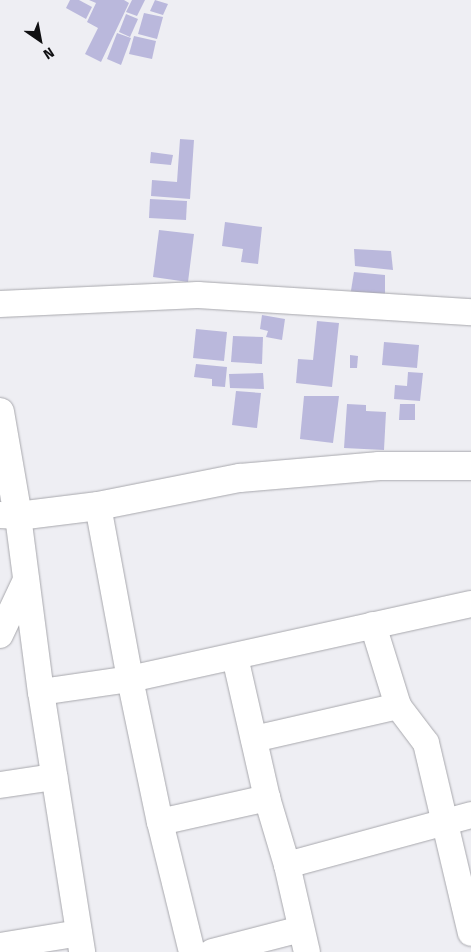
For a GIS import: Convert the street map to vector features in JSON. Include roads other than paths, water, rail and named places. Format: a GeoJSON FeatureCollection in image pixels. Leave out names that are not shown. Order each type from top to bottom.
{"type":"FeatureCollection","features":[{"type":"Feature","properties":{"kind":"street"},"geometry":{"type":"LineString","coordinates":[[0,304],[198,296],[471,312]]}},
{"type":"Feature","properties":{"kind":"street"},"geometry":{"type":"LineString","coordinates":[[0,412],[9,516],[26,580],[41,692],[80,943],[0,946]]}},
{"type":"Feature","properties":{"kind":"street"},"geometry":{"type":"LineString","coordinates":[[9,516],[98,506],[240,478],[379,466],[471,466]]}},
{"type":"Feature","properties":{"kind":"street"},"geometry":{"type":"LineString","coordinates":[[98,506],[130,679],[160,822],[192,952]]}},
{"type":"Feature","properties":{"kind":"street"},"geometry":{"type":"LineString","coordinates":[[0,634],[26,580]]}},
{"type":"Feature","properties":{"kind":"street"},"geometry":{"type":"LineString","coordinates":[[41,692],[130,679],[471,604]]}},
{"type":"Feature","properties":{"kind":"street"},"geometry":{"type":"LineString","coordinates":[[373,625],[398,706],[426,743],[471,932]]}},
{"type":"Feature","properties":{"kind":"street"},"geometry":{"type":"LineString","coordinates":[[212,952],[304,940],[287,865],[267,798],[235,657]]}},
{"type":"Feature","properties":{"kind":"street"},"geometry":{"type":"LineString","coordinates":[[254,739],[398,706]]}},
{"type":"Feature","properties":{"kind":"street"},"geometry":{"type":"LineString","coordinates":[[0,785],[54,778]]}},
{"type":"Feature","properties":{"kind":"street"},"geometry":{"type":"LineString","coordinates":[[160,822],[267,798]]}},
{"type":"Feature","properties":{"kind":"street"},"geometry":{"type":"LineString","coordinates":[[287,865],[471,815]]}}]}
